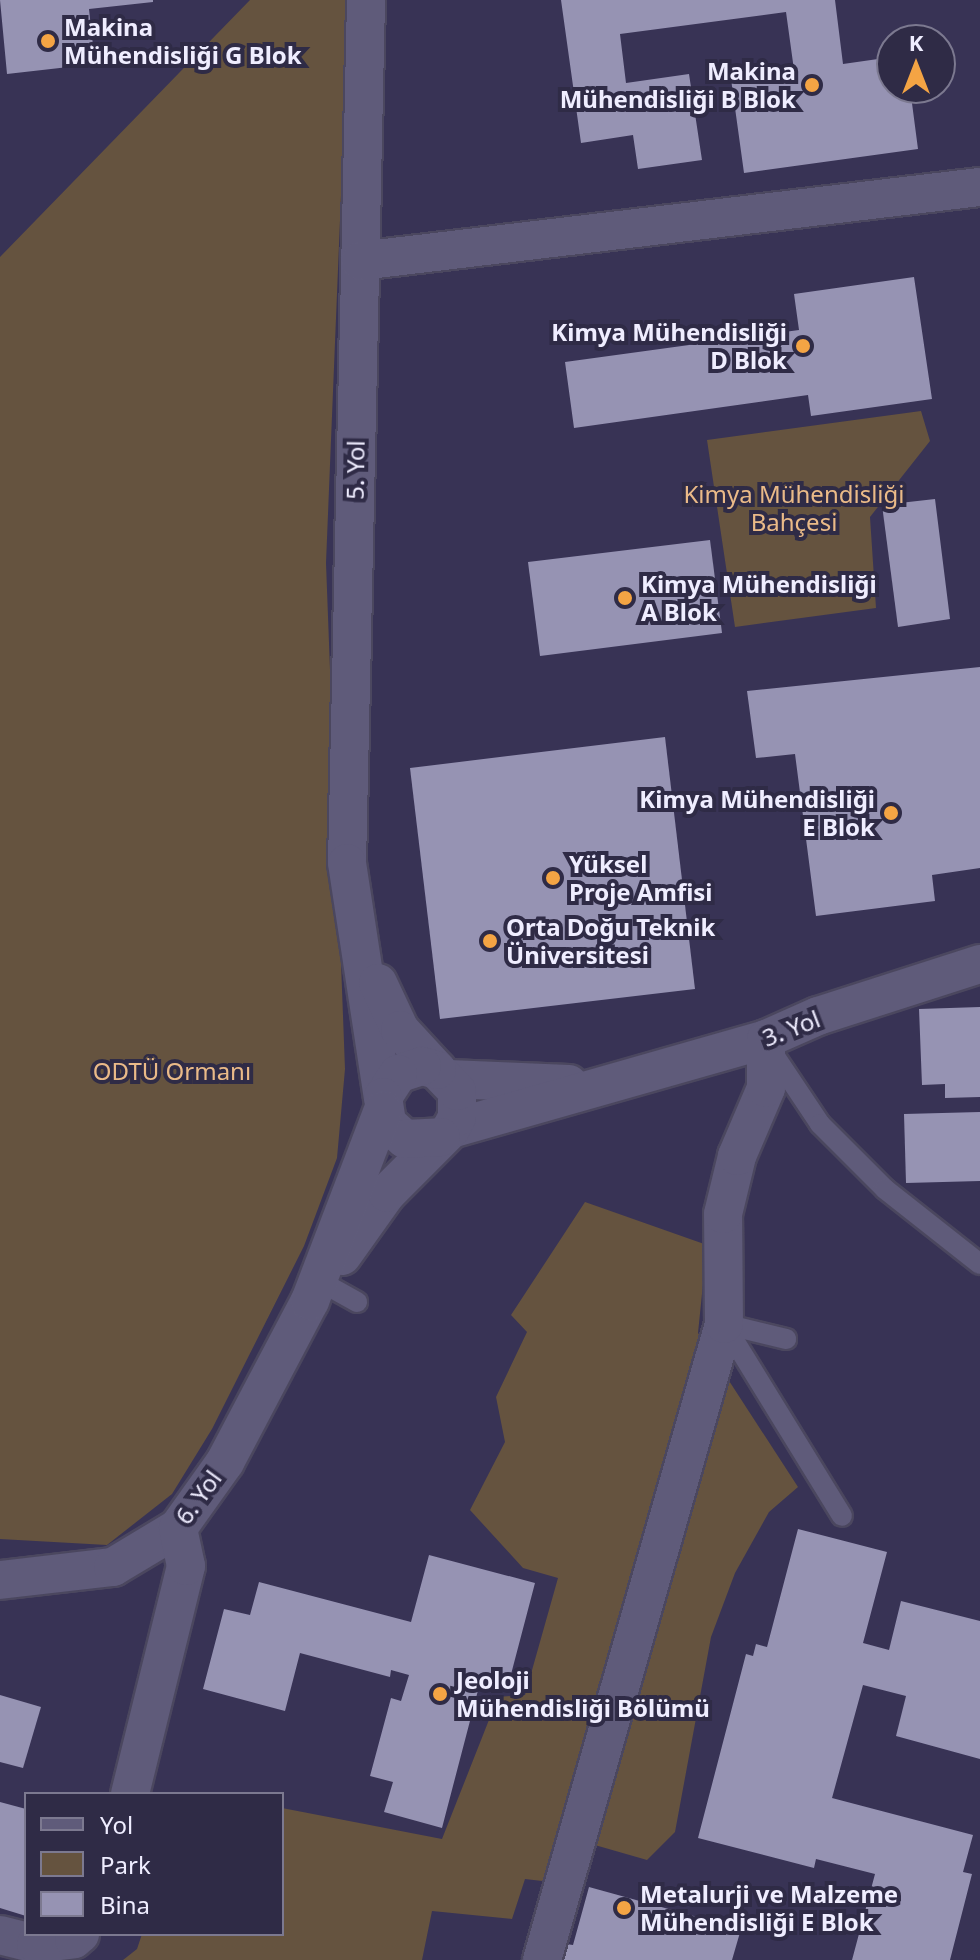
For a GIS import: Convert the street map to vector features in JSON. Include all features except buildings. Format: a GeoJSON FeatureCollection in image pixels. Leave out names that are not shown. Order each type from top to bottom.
{"type":"FeatureCollection","features":[{"type":"Feature","properties":{"kind":"street","name":"5. Yol"},"geometry":{"type":"LineString","coordinates":[[366,0],[347,863],[383,1104]]}},
{"type":"Feature","properties":{"kind":"street"},"geometry":{"type":"LineString","coordinates":[[360,261],[980,187]]}},
{"type":"Feature","properties":{"kind":"street","name":"5. Yol"},"geometry":{"type":"LineString","coordinates":[[358,940],[400,1030],[443,1074]]}},
{"type":"Feature","properties":{"kind":"street","name":"3. Yol"},"geometry":{"type":"LineString","coordinates":[[446,1133],[600,1084],[766,1039],[818,1016],[980,964]]}},
{"type":"Feature","properties":{"kind":"street"},"geometry":{"type":"LineString","coordinates":[[542,1960],[724,1324],[726,1189],[766,1088],[766,1039]]}},
{"type":"Feature","properties":{"kind":"street"},"geometry":{"type":"LineString","coordinates":[[422,1066],[443,1074],[459,1104],[446,1133],[405,1139],[394,1132],[383,1104],[398,1074],[422,1066]]}},
{"type":"Feature","properties":{"kind":"street","name":"3. Yol"},"geometry":{"type":"LineString","coordinates":[[443,1074],[600,1084]]}},
{"type":"Feature","properties":{"kind":"street","name":"6. Yol"},"geometry":{"type":"LineString","coordinates":[[316,1292],[383,1104]]}},
{"type":"Feature","properties":{"kind":"street","name":"6. Yol"},"geometry":{"type":"LineString","coordinates":[[0,1580],[113,1567],[178,1528],[225,1462],[316,1292],[387,1193],[446,1133]]}},
{"type":"Feature","properties":{"kind":"street"},"geometry":{"type":"LineString","coordinates":[[130,1792],[186,1566],[178,1528]]}},
{"type":"Feature","properties":{"kind":"street"},"geometry":{"type":"LineString","coordinates":[[0,1935],[36,1944],[78,1936]]}},
{"type":"Feature","properties":{"kind":"lane"},"geometry":{"type":"LineString","coordinates":[[766,1039],[786,1080],[820,1124],[885,1189],[980,1264]]}},
{"type":"Feature","properties":{"kind":"lane"},"geometry":{"type":"LineString","coordinates":[[316,1292],[357,1302]]}},
{"type":"Feature","properties":{"kind":"lane"},"geometry":{"type":"LineString","coordinates":[[724,1324],[786,1339]]}},
{"type":"Feature","properties":{"kind":"lane"},"geometry":{"type":"LineString","coordinates":[[724,1324],[842,1516]]}},
{"type":"Feature","properties":{"kind":"shaded area","name":"Orta Doğu Teknik Üniversitesi"},"geometry":{"type":"Polygon","coordinates":[[[0,0],[980,0],[980,1960],[0,1960],[0,0]]]}},
{"type":"Feature","properties":{"kind":"green space","name":"ODTÜ Ormanı"},"geometry":{"type":"Polygon","coordinates":[[[250,0],[349,0],[326,563],[345,1069],[337,1158],[304,1246],[212,1429],[172,1494],[107,1545],[0,1539],[0,257],[250,0]]]}},
{"type":"Feature","properties":{"kind":"green space","name":"Kimya Mühendisliği Bahçesi"},"geometry":{"type":"Polygon","coordinates":[[[921,411],[930,441],[870,517],[876,608],[735,627],[707,440],[921,411]]]}},
{"type":"Feature","properties":{"kind":"green space"},"geometry":{"type":"Polygon","coordinates":[[[585,1202],[707,1245],[698,1333],[798,1487],[769,1512],[735,1573],[711,1637],[675,1832],[647,1860],[560,1835],[551,1882],[525,1879],[512,1919],[432,1911],[422,1960],[123,1960],[137,1949],[141,1936],[284,1936],[284,1808],[442,1839],[498,1697],[525,1695],[558,1578],[523,1568],[470,1510],[505,1442],[496,1397],[527,1332],[511,1315],[585,1202]]]}},
{"type":"Feature","properties":{"kind":"place","name":"Makina Mühendisliği G Blok"},"geometry":{"type":"Point","coordinates":[48,41]}},
{"type":"Feature","properties":{"kind":"place","name":"Makina Mühendisliği B Blok"},"geometry":{"type":"Point","coordinates":[812,85]}},
{"type":"Feature","properties":{"kind":"place","name":"Kimya Mühendisliği D Blok"},"geometry":{"type":"Point","coordinates":[803,346]}},
{"type":"Feature","properties":{"kind":"place","name":"Kimya Mühendisliği A Blok"},"geometry":{"type":"Point","coordinates":[625,598]}},
{"type":"Feature","properties":{"kind":"place","name":"Kimya Mühendisliği E Blok"},"geometry":{"type":"Point","coordinates":[891,813]}},
{"type":"Feature","properties":{"kind":"place","name":"Yüksel Proje Amfisi"},"geometry":{"type":"Point","coordinates":[553,878]}},
{"type":"Feature","properties":{"kind":"place","name":"Orta Doğu Teknik Üniversitesi"},"geometry":{"type":"Point","coordinates":[490,941]}},
{"type":"Feature","properties":{"kind":"place","name":"Jeoloji Mühendisliği Bölümü"},"geometry":{"type":"Point","coordinates":[440,1694]}},
{"type":"Feature","properties":{"kind":"place","name":"Metalurji ve Malzeme Mühendisliği E Blok"},"geometry":{"type":"Point","coordinates":[624,1908]}}]}
